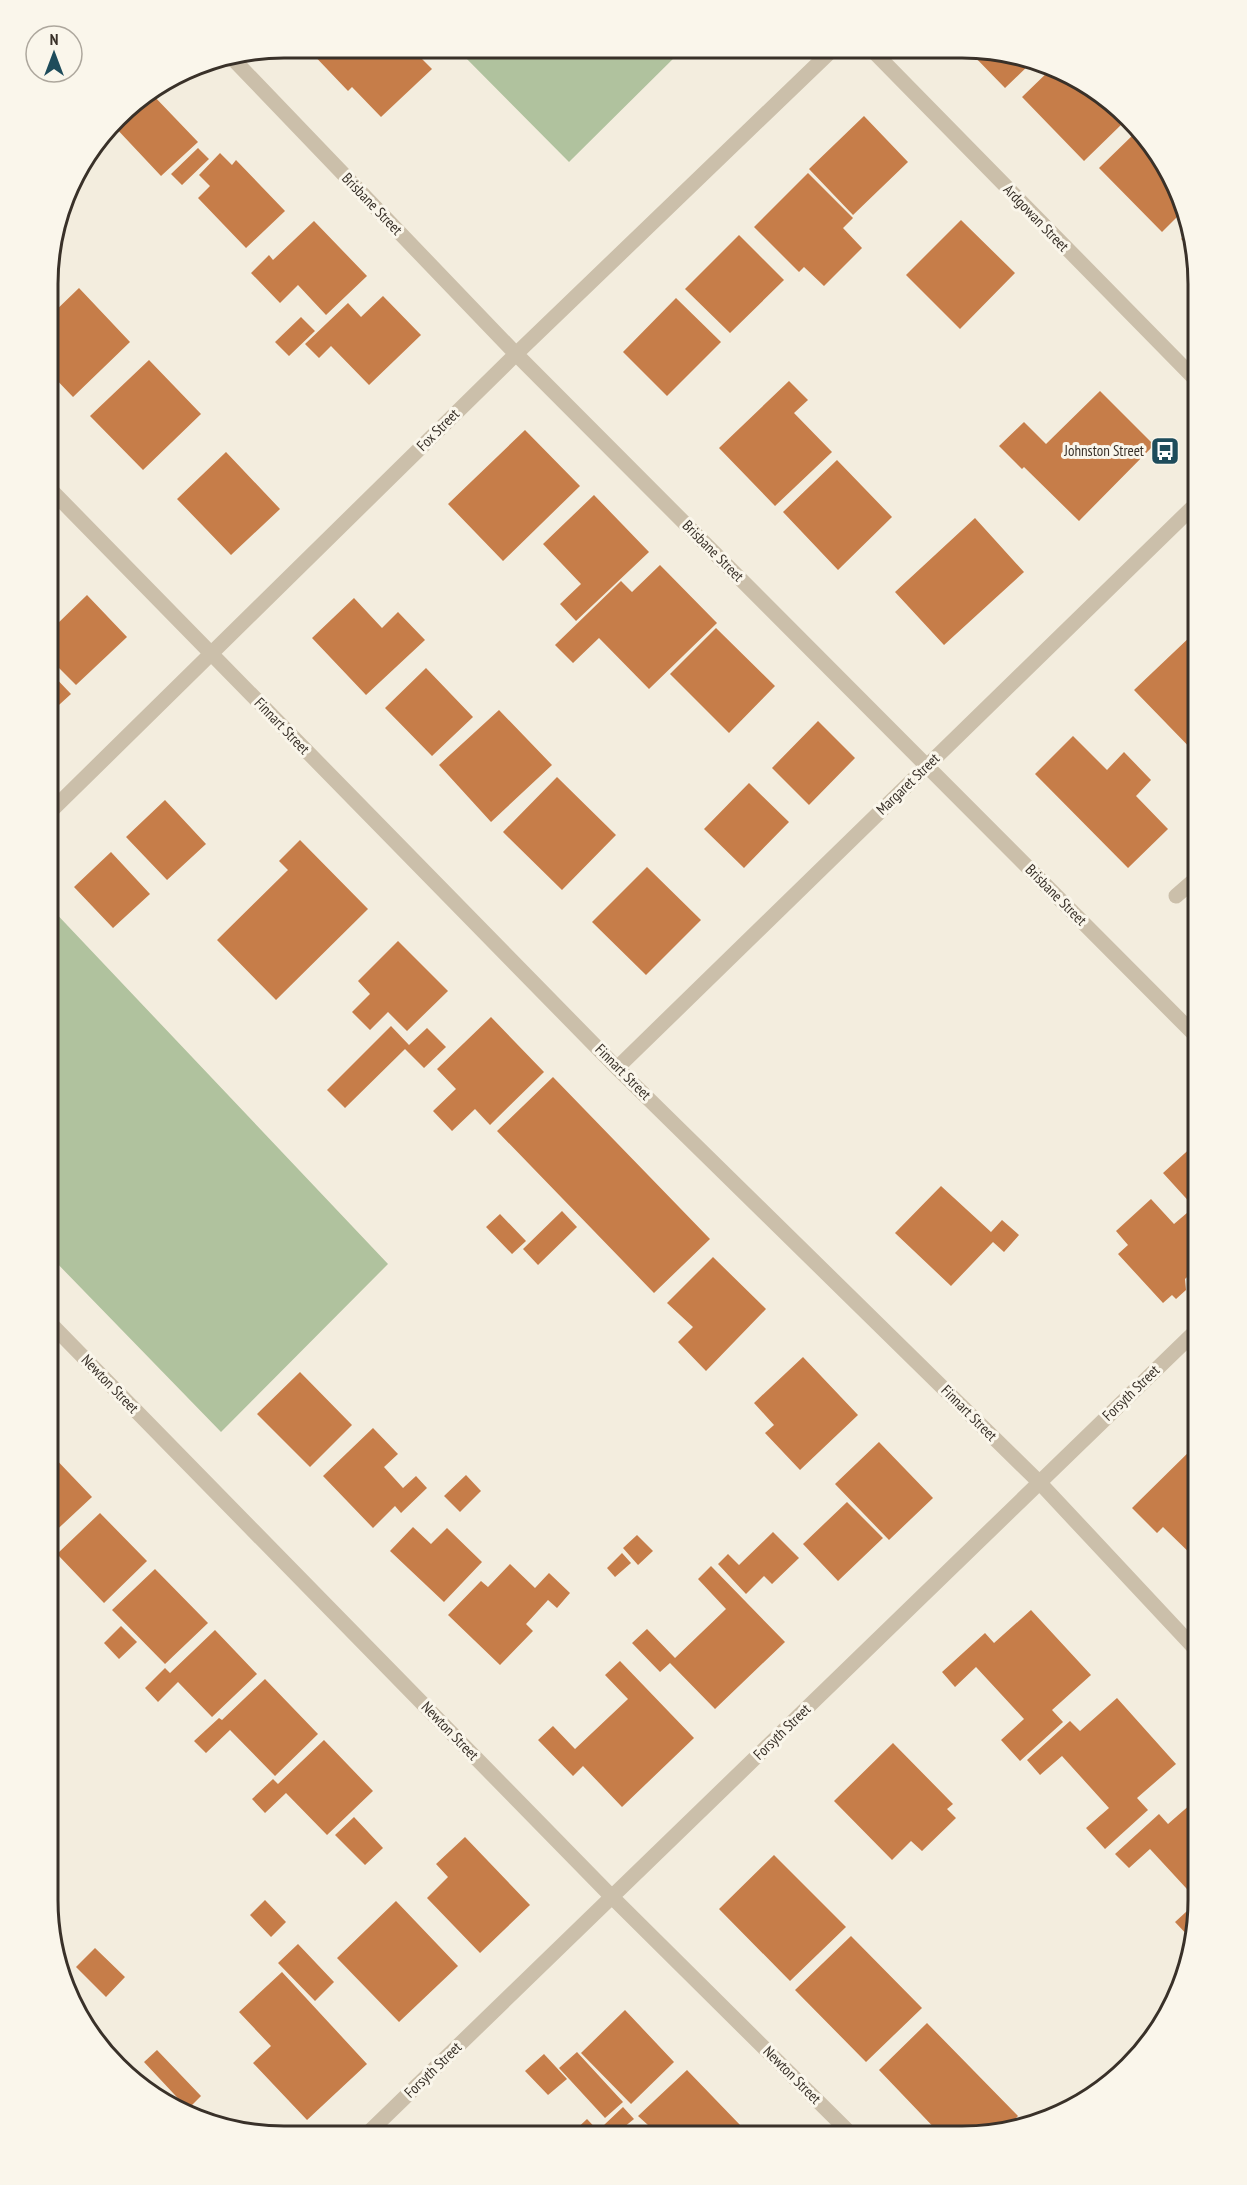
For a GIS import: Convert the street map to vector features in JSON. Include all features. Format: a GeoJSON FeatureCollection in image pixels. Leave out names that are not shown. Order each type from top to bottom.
{"type":"FeatureCollection","features":[{"type":"Feature","properties":{"kind":"street","name":"Fox Street"},"geometry":{"type":"LineString","coordinates":[[58,804],[516,354],[824,58]]}},
{"type":"Feature","properties":{"kind":"street","name":"Ardgowan Street"},"geometry":{"type":"LineString","coordinates":[[880,58],[1189,374]]}},
{"type":"Feature","properties":{"kind":"street","name":"Brisbane Street"},"geometry":{"type":"LineString","coordinates":[[237,64],[516,354],[1189,1029]]}},
{"type":"Feature","properties":{"kind":"street","name":"Finnart Street"},"geometry":{"type":"LineString","coordinates":[[58,497],[617,1068],[1039,1482],[1189,1643]]}},
{"type":"Feature","properties":{"kind":"street","name":"Margaret Street"},"geometry":{"type":"LineString","coordinates":[[617,1068],[1189,511]]}},
{"type":"Feature","properties":{"kind":"street"},"geometry":{"type":"LineString","coordinates":[[1176,896],[1189,885]]}},
{"type":"Feature","properties":{"kind":"street","name":"Newton Street"},"geometry":{"type":"LineString","coordinates":[[58,1331],[612,1897],[843,2126]]}},
{"type":"Feature","properties":{"kind":"street","name":"Forsyth Street"},"geometry":{"type":"LineString","coordinates":[[375,2126],[1189,1338]]}},
{"type":"Feature","properties":{"kind":"green space"},"geometry":{"type":"Polygon","coordinates":[[[466,58],[674,58],[569,162],[466,58]]]}},
{"type":"Feature","properties":{"kind":"green space"},"geometry":{"type":"Polygon","coordinates":[[[58,916],[388,1264],[221,1432],[58,1264],[58,916]]]}},
{"type":"Feature","properties":{"kind":"building"},"geometry":{"type":"Polygon","coordinates":[[[317,58],[421,58],[432,69],[381,117],[352,87],[348,91],[317,58]]]}},
{"type":"Feature","properties":{"kind":"building"},"geometry":{"type":"Polygon","coordinates":[[[977,59],[1026,68],[1005,88],[977,59]]]}},
{"type":"Feature","properties":{"kind":"building"},"geometry":{"type":"Polygon","coordinates":[[[1045,74],[1076,89],[1100,105],[1121,124],[1084,161],[1022,97],[1045,74]]]}},
{"type":"Feature","properties":{"kind":"building"},"geometry":{"type":"Polygon","coordinates":[[[156,99],[198,142],[161,176],[119,131],[156,99]]]}},
{"type":"Feature","properties":{"kind":"building"},"geometry":{"type":"Polygon","coordinates":[[[864,116],[908,162],[853,215],[809,169],[864,116]]]}},
{"type":"Feature","properties":{"kind":"building"},"geometry":{"type":"Polygon","coordinates":[[[1132,135],[1158,172],[1178,216],[1162,232],[1099,168],[1132,135]]]}},
{"type":"Feature","properties":{"kind":"building"},"geometry":{"type":"Polygon","coordinates":[[[198,148],[209,159],[182,185],[171,174],[198,148]]]}},
{"type":"Feature","properties":{"kind":"building"},"geometry":{"type":"Polygon","coordinates":[[[220,153],[232,165],[236,160],[285,211],[246,248],[198,198],[210,186],[199,175],[220,153]]]}},
{"type":"Feature","properties":{"kind":"building"},"geometry":{"type":"Polygon","coordinates":[[[808,173],[853,218],[843,228],[862,248],[824,286],[804,267],[799,272],[754,227],[808,173]]]}},
{"type":"Feature","properties":{"kind":"building"},"geometry":{"type":"Polygon","coordinates":[[[961,220],[1015,273],[960,329],[906,275],[961,220]]]}},
{"type":"Feature","properties":{"kind":"building"},"geometry":{"type":"Polygon","coordinates":[[[314,221],[367,276],[326,315],[298,285],[280,303],[251,273],[269,255],[273,260],[314,221]]]}},
{"type":"Feature","properties":{"kind":"building"},"geometry":{"type":"Polygon","coordinates":[[[739,235],[784,280],[730,333],[685,289],[739,235]]]}},
{"type":"Feature","properties":{"kind":"building"},"geometry":{"type":"Polygon","coordinates":[[[79,288],[130,342],[73,397],[58,381],[58,308],[79,288]]]}},
{"type":"Feature","properties":{"kind":"building"},"geometry":{"type":"Polygon","coordinates":[[[383,296],[421,335],[369,385],[331,346],[319,358],[305,344],[348,303],[361,317],[383,296]]]}},
{"type":"Feature","properties":{"kind":"building"},"geometry":{"type":"Polygon","coordinates":[[[676,298],[721,342],[667,396],[623,352],[676,298]]]}},
{"type":"Feature","properties":{"kind":"building"},"geometry":{"type":"Polygon","coordinates":[[[301,317],[315,331],[289,356],[275,342],[301,317]]]}},
{"type":"Feature","properties":{"kind":"building"},"geometry":{"type":"Polygon","coordinates":[[[149,360],[201,414],[143,470],[90,416],[149,360]]]}},
{"type":"Feature","properties":{"kind":"building"},"geometry":{"type":"Polygon","coordinates":[[[789,381],[808,400],[794,413],[832,452],[775,506],[719,448],[789,381]]]}},
{"type":"Feature","properties":{"kind":"building"},"geometry":{"type":"Polygon","coordinates":[[[1100,391],[1154,445],[1079,521],[999,446],[1024,422],[1046,444],[1100,391]]]}},
{"type":"Feature","properties":{"kind":"building"},"geometry":{"type":"Polygon","coordinates":[[[525,430],[580,486],[503,561],[448,504],[525,430]]]}},
{"type":"Feature","properties":{"kind":"building"},"geometry":{"type":"Polygon","coordinates":[[[226,452],[280,509],[231,555],[177,499],[226,452]]]}},
{"type":"Feature","properties":{"kind":"building"},"geometry":{"type":"Polygon","coordinates":[[[837,460],[892,517],[838,570],[783,512],[837,460]]]}},
{"type":"Feature","properties":{"kind":"building"},"geometry":{"type":"Polygon","coordinates":[[[594,495],[649,552],[576,621],[560,604],[581,584],[543,544],[594,495]]]}},
{"type":"Feature","properties":{"kind":"building"},"geometry":{"type":"Polygon","coordinates":[[[975,518],[1024,572],[944,645],[895,592],[975,518]]]}},
{"type":"Feature","properties":{"kind":"building"},"geometry":{"type":"Polygon","coordinates":[[[660,565],[717,623],[649,689],[599,638],[573,663],[555,645],[621,581],[632,592],[660,565]]]}},
{"type":"Feature","properties":{"kind":"building"},"geometry":{"type":"Polygon","coordinates":[[[87,595],[127,637],[76,685],[58,667],[58,623],[87,595]]]}},
{"type":"Feature","properties":{"kind":"building"},"geometry":{"type":"Polygon","coordinates":[[[354,598],[382,628],[398,612],[425,640],[366,695],[312,638],[354,598]]]}},
{"type":"Feature","properties":{"kind":"building"},"geometry":{"type":"Polygon","coordinates":[[[716,628],[775,686],[729,733],[670,674],[716,628]]]}},
{"type":"Feature","properties":{"kind":"building"},"geometry":{"type":"Polygon","coordinates":[[[1189,638],[1189,747],[1134,690],[1189,638]]]}},
{"type":"Feature","properties":{"kind":"building"},"geometry":{"type":"Polygon","coordinates":[[[426,668],[473,717],[432,756],[385,708],[426,668]]]}},
{"type":"Feature","properties":{"kind":"building"},"geometry":{"type":"Polygon","coordinates":[[[58,680],[71,694],[58,706],[58,680]]]}},
{"type":"Feature","properties":{"kind":"building"},"geometry":{"type":"Polygon","coordinates":[[[499,710],[552,765],[491,822],[439,765],[499,710]]]}},
{"type":"Feature","properties":{"kind":"building"},"geometry":{"type":"Polygon","coordinates":[[[818,721],[855,758],[809,805],[772,768],[818,721]]]}},
{"type":"Feature","properties":{"kind":"building"},"geometry":{"type":"Polygon","coordinates":[[[1073,736],[1107,770],[1124,752],[1151,780],[1136,796],[1168,829],[1128,868],[1035,774],[1073,736]]]}},
{"type":"Feature","properties":{"kind":"building"},"geometry":{"type":"Polygon","coordinates":[[[557,777],[616,835],[562,890],[503,832],[557,777]]]}},
{"type":"Feature","properties":{"kind":"building"},"geometry":{"type":"Polygon","coordinates":[[[749,783],[789,822],[744,868],[704,829],[749,783]]]}},
{"type":"Feature","properties":{"kind":"building"},"geometry":{"type":"Polygon","coordinates":[[[165,800],[206,844],[167,880],[126,837],[165,800]]]}},
{"type":"Feature","properties":{"kind":"building"},"geometry":{"type":"Polygon","coordinates":[[[300,840],[368,909],[276,1000],[217,940],[288,870],[279,861],[300,840]]]}},
{"type":"Feature","properties":{"kind":"building"},"geometry":{"type":"Polygon","coordinates":[[[111,852],[150,894],[113,928],[74,887],[111,852]]]}},
{"type":"Feature","properties":{"kind":"building"},"geometry":{"type":"Polygon","coordinates":[[[647,867],[701,920],[646,975],[592,922],[647,867]]]}},
{"type":"Feature","properties":{"kind":"building"},"geometry":{"type":"Polygon","coordinates":[[[398,941],[448,991],[407,1031],[388,1012],[370,1030],[352,1012],[370,994],[358,981],[398,941]]]}},
{"type":"Feature","properties":{"kind":"building"},"geometry":{"type":"Polygon","coordinates":[[[491,1017],[544,1072],[490,1125],[475,1109],[452,1131],[433,1111],[456,1089],[437,1069],[491,1017]]]}},
{"type":"Feature","properties":{"kind":"building"},"geometry":{"type":"Polygon","coordinates":[[[391,1026],[409,1045],[427,1028],[446,1047],[424,1068],[405,1049],[345,1108],[327,1090],[391,1026]]]}},
{"type":"Feature","properties":{"kind":"building"},"geometry":{"type":"Polygon","coordinates":[[[553,1077],[710,1239],[654,1293],[497,1131],[553,1077]]]}},
{"type":"Feature","properties":{"kind":"building"},"geometry":{"type":"Polygon","coordinates":[[[1189,1149],[1189,1202],[1163,1173],[1189,1149]]]}},
{"type":"Feature","properties":{"kind":"building"},"geometry":{"type":"Polygon","coordinates":[[[941,1186],[991,1232],[1002,1220],[1019,1235],[1004,1252],[993,1242],[951,1286],[895,1233],[941,1186]]]}},
{"type":"Feature","properties":{"kind":"building"},"geometry":{"type":"Polygon","coordinates":[[[1151,1199],[1174,1224],[1189,1211],[1189,1275],[1185,1279],[1186,1290],[1176,1299],[1172,1295],[1163,1303],[1118,1254],[1128,1245],[1116,1231],[1151,1199]]]}},
{"type":"Feature","properties":{"kind":"building"},"geometry":{"type":"Polygon","coordinates":[[[562,1211],[577,1227],[538,1265],[523,1249],[562,1211]]]}},
{"type":"Feature","properties":{"kind":"building"},"geometry":{"type":"Polygon","coordinates":[[[500,1214],[526,1241],[512,1254],[486,1227],[500,1214]]]}},
{"type":"Feature","properties":{"kind":"building"},"geometry":{"type":"Polygon","coordinates":[[[713,1257],[766,1309],[706,1371],[678,1342],[693,1327],[667,1303],[713,1257]]]}},
{"type":"Feature","properties":{"kind":"building"},"geometry":{"type":"Polygon","coordinates":[[[803,1357],[858,1415],[800,1470],[765,1433],[774,1425],[754,1403],[803,1357]]]}},
{"type":"Feature","properties":{"kind":"building"},"geometry":{"type":"Polygon","coordinates":[[[300,1372],[352,1425],[310,1467],[257,1414],[300,1372]]]}},
{"type":"Feature","properties":{"kind":"building"},"geometry":{"type":"Polygon","coordinates":[[[373,1428],[398,1454],[384,1467],[403,1488],[416,1476],[427,1488],[401,1513],[395,1506],[373,1528],[323,1476],[373,1428]]]}},
{"type":"Feature","properties":{"kind":"building"},"geometry":{"type":"Polygon","coordinates":[[[879,1442],[933,1498],[889,1540],[835,1484],[879,1442]]]}},
{"type":"Feature","properties":{"kind":"building"},"geometry":{"type":"Polygon","coordinates":[[[1189,1452],[1189,1552],[1163,1527],[1157,1533],[1132,1508],[1189,1452]]]}},
{"type":"Feature","properties":{"kind":"building"},"geometry":{"type":"Polygon","coordinates":[[[58,1461],[92,1497],[58,1529],[58,1461]]]}},
{"type":"Feature","properties":{"kind":"building"},"geometry":{"type":"Polygon","coordinates":[[[466,1475],[481,1491],[460,1512],[444,1496],[466,1475]]]}},
{"type":"Feature","properties":{"kind":"building"},"geometry":{"type":"Polygon","coordinates":[[[847,1502],[883,1538],[838,1581],[803,1544],[847,1502]]]}},
{"type":"Feature","properties":{"kind":"building"},"geometry":{"type":"Polygon","coordinates":[[[100,1513],[147,1561],[104,1603],[58,1553],[100,1513]]]}},
{"type":"Feature","properties":{"kind":"building"},"geometry":{"type":"Polygon","coordinates":[[[413,1527],[431,1544],[447,1528],[482,1562],[444,1602],[390,1551],[413,1527]]]}},
{"type":"Feature","properties":{"kind":"building"},"geometry":{"type":"Polygon","coordinates":[[[773,1532],[799,1558],[772,1584],[764,1576],[746,1594],[718,1564],[728,1554],[739,1565],[773,1532]]]}},
{"type":"Feature","properties":{"kind":"building"},"geometry":{"type":"Polygon","coordinates":[[[637,1535],[653,1551],[638,1565],[623,1548],[637,1535]]]}},
{"type":"Feature","properties":{"kind":"building"},"geometry":{"type":"Polygon","coordinates":[[[622,1553],[631,1563],[615,1577],[607,1568],[622,1553]]]}},
{"type":"Feature","properties":{"kind":"building"},"geometry":{"type":"Polygon","coordinates":[[[510,1564],[535,1588],[549,1573],[570,1593],[557,1608],[548,1600],[526,1624],[533,1631],[500,1665],[448,1615],[481,1581],[488,1587],[510,1564]]]}},
{"type":"Feature","properties":{"kind":"building"},"geometry":{"type":"Polygon","coordinates":[[[711,1566],[785,1642],[715,1709],[670,1663],[660,1672],[632,1643],[647,1629],[675,1658],[726,1609],[698,1579],[711,1566]]]}},
{"type":"Feature","properties":{"kind":"building"},"geometry":{"type":"Polygon","coordinates":[[[155,1569],[208,1623],[165,1664],[112,1610],[155,1569]]]}},
{"type":"Feature","properties":{"kind":"building"},"geometry":{"type":"Polygon","coordinates":[[[1031,1610],[1091,1675],[1052,1710],[1063,1722],[1020,1761],[1001,1740],[1024,1719],[976,1667],[955,1687],[942,1672],[985,1633],[994,1643],[1031,1610]]]}},
{"type":"Feature","properties":{"kind":"building"},"geometry":{"type":"Polygon","coordinates":[[[121,1626],[137,1642],[119,1659],[104,1643],[121,1626]]]}},
{"type":"Feature","properties":{"kind":"building"},"geometry":{"type":"Polygon","coordinates":[[[215,1630],[257,1674],[212,1717],[178,1682],[158,1702],[145,1688],[165,1668],[170,1673],[215,1630]]]}},
{"type":"Feature","properties":{"kind":"building"},"geometry":{"type":"Polygon","coordinates":[[[620,1661],[694,1738],[622,1807],[583,1766],[573,1776],[538,1740],[553,1726],[575,1749],[628,1699],[605,1675],[620,1661]]]}},
{"type":"Feature","properties":{"kind":"building"},"geometry":{"type":"Polygon","coordinates":[[[265,1679],[318,1734],[275,1776],[230,1730],[206,1753],[194,1741],[219,1718],[222,1720],[265,1679]]]}},
{"type":"Feature","properties":{"kind":"building"},"geometry":{"type":"Polygon","coordinates":[[[1117,1698],[1176,1764],[1137,1798],[1148,1810],[1105,1849],[1086,1828],[1109,1808],[1062,1756],[1040,1775],[1027,1760],[1070,1721],[1080,1731],[1117,1698]]]}},
{"type":"Feature","properties":{"kind":"building"},"geometry":{"type":"Polygon","coordinates":[[[324,1740],[373,1791],[327,1835],[286,1793],[265,1813],[252,1799],[273,1779],[278,1784],[324,1740]]]}},
{"type":"Feature","properties":{"kind":"building"},"geometry":{"type":"Polygon","coordinates":[[[893,1743],[953,1804],[947,1809],[956,1818],[922,1851],[911,1841],[892,1860],[834,1801],[893,1743]]]}},
{"type":"Feature","properties":{"kind":"building"},"geometry":{"type":"Polygon","coordinates":[[[1189,1806],[1189,1891],[1150,1849],[1129,1868],[1115,1854],[1159,1814],[1168,1824],[1189,1806]]]}},
{"type":"Feature","properties":{"kind":"building"},"geometry":{"type":"Polygon","coordinates":[[[354,1817],[383,1848],[365,1865],[335,1835],[354,1817]]]}},
{"type":"Feature","properties":{"kind":"building"},"geometry":{"type":"Polygon","coordinates":[[[465,1837],[530,1905],[480,1953],[427,1898],[448,1877],[436,1864],[465,1837]]]}},
{"type":"Feature","properties":{"kind":"building"},"geometry":{"type":"Polygon","coordinates":[[[774,1855],[846,1927],[790,1981],[719,1909],[774,1855]]]}},
{"type":"Feature","properties":{"kind":"building"},"geometry":{"type":"Polygon","coordinates":[[[265,1900],[286,1922],[271,1937],[250,1915],[265,1900]]]}},
{"type":"Feature","properties":{"kind":"building"},"geometry":{"type":"Polygon","coordinates":[[[396,1901],[458,1966],[399,2022],[337,1958],[396,1901]]]}},
{"type":"Feature","properties":{"kind":"building"},"geometry":{"type":"Polygon","coordinates":[[[1188,1910],[1186,1934],[1175,1922],[1188,1910]]]}},
{"type":"Feature","properties":{"kind":"building"},"geometry":{"type":"Polygon","coordinates":[[[851,1936],[922,2008],[866,2062],[795,1990],[851,1936]]]}},
{"type":"Feature","properties":{"kind":"building"},"geometry":{"type":"Polygon","coordinates":[[[298,1944],[334,1982],[315,2001],[278,1963],[298,1944]]]}},
{"type":"Feature","properties":{"kind":"building"},"geometry":{"type":"Polygon","coordinates":[[[95,1948],[125,1977],[106,1997],[76,1967],[95,1948]]]}},
{"type":"Feature","properties":{"kind":"building"},"geometry":{"type":"Polygon","coordinates":[[[282,1972],[367,2064],[307,2120],[253,2063],[271,2046],[239,2012],[282,1972]]]}},
{"type":"Feature","properties":{"kind":"building"},"geometry":{"type":"Polygon","coordinates":[[[625,2010],[674,2062],[631,2104],[581,2053],[625,2010]]]}},
{"type":"Feature","properties":{"kind":"building"},"geometry":{"type":"Polygon","coordinates":[[[927,2023],[1018,2116],[1013,2121],[992,2125],[932,2126],[879,2070],[927,2023]]]}},
{"type":"Feature","properties":{"kind":"building"},"geometry":{"type":"Polygon","coordinates":[[[157,2050],[201,2096],[191,2106],[180,2101],[144,2062],[157,2050]]]}},
{"type":"Feature","properties":{"kind":"building"},"geometry":{"type":"Polygon","coordinates":[[[577,2052],[623,2102],[605,2118],[559,2068],[577,2052]]]}},
{"type":"Feature","properties":{"kind":"building"},"geometry":{"type":"Polygon","coordinates":[[[544,2054],[567,2079],[548,2095],[525,2071],[544,2054]]]}},
{"type":"Feature","properties":{"kind":"building"},"geometry":{"type":"Polygon","coordinates":[[[687,2070],[741,2126],[647,2126],[638,2116],[687,2070]]]}},
{"type":"Feature","properties":{"kind":"building"},"geometry":{"type":"Polygon","coordinates":[[[623,2107],[634,2119],[625,2126],[604,2125],[623,2107]]]}},
{"type":"Feature","properties":{"kind":"building"},"geometry":{"type":"Polygon","coordinates":[[[587,2119],[594,2126],[580,2126],[587,2119]]]}},
{"type":"Feature","properties":{"kind":"place","name":"Johnston Street"},"geometry":{"type":"Point","coordinates":[1165,451]}}]}
